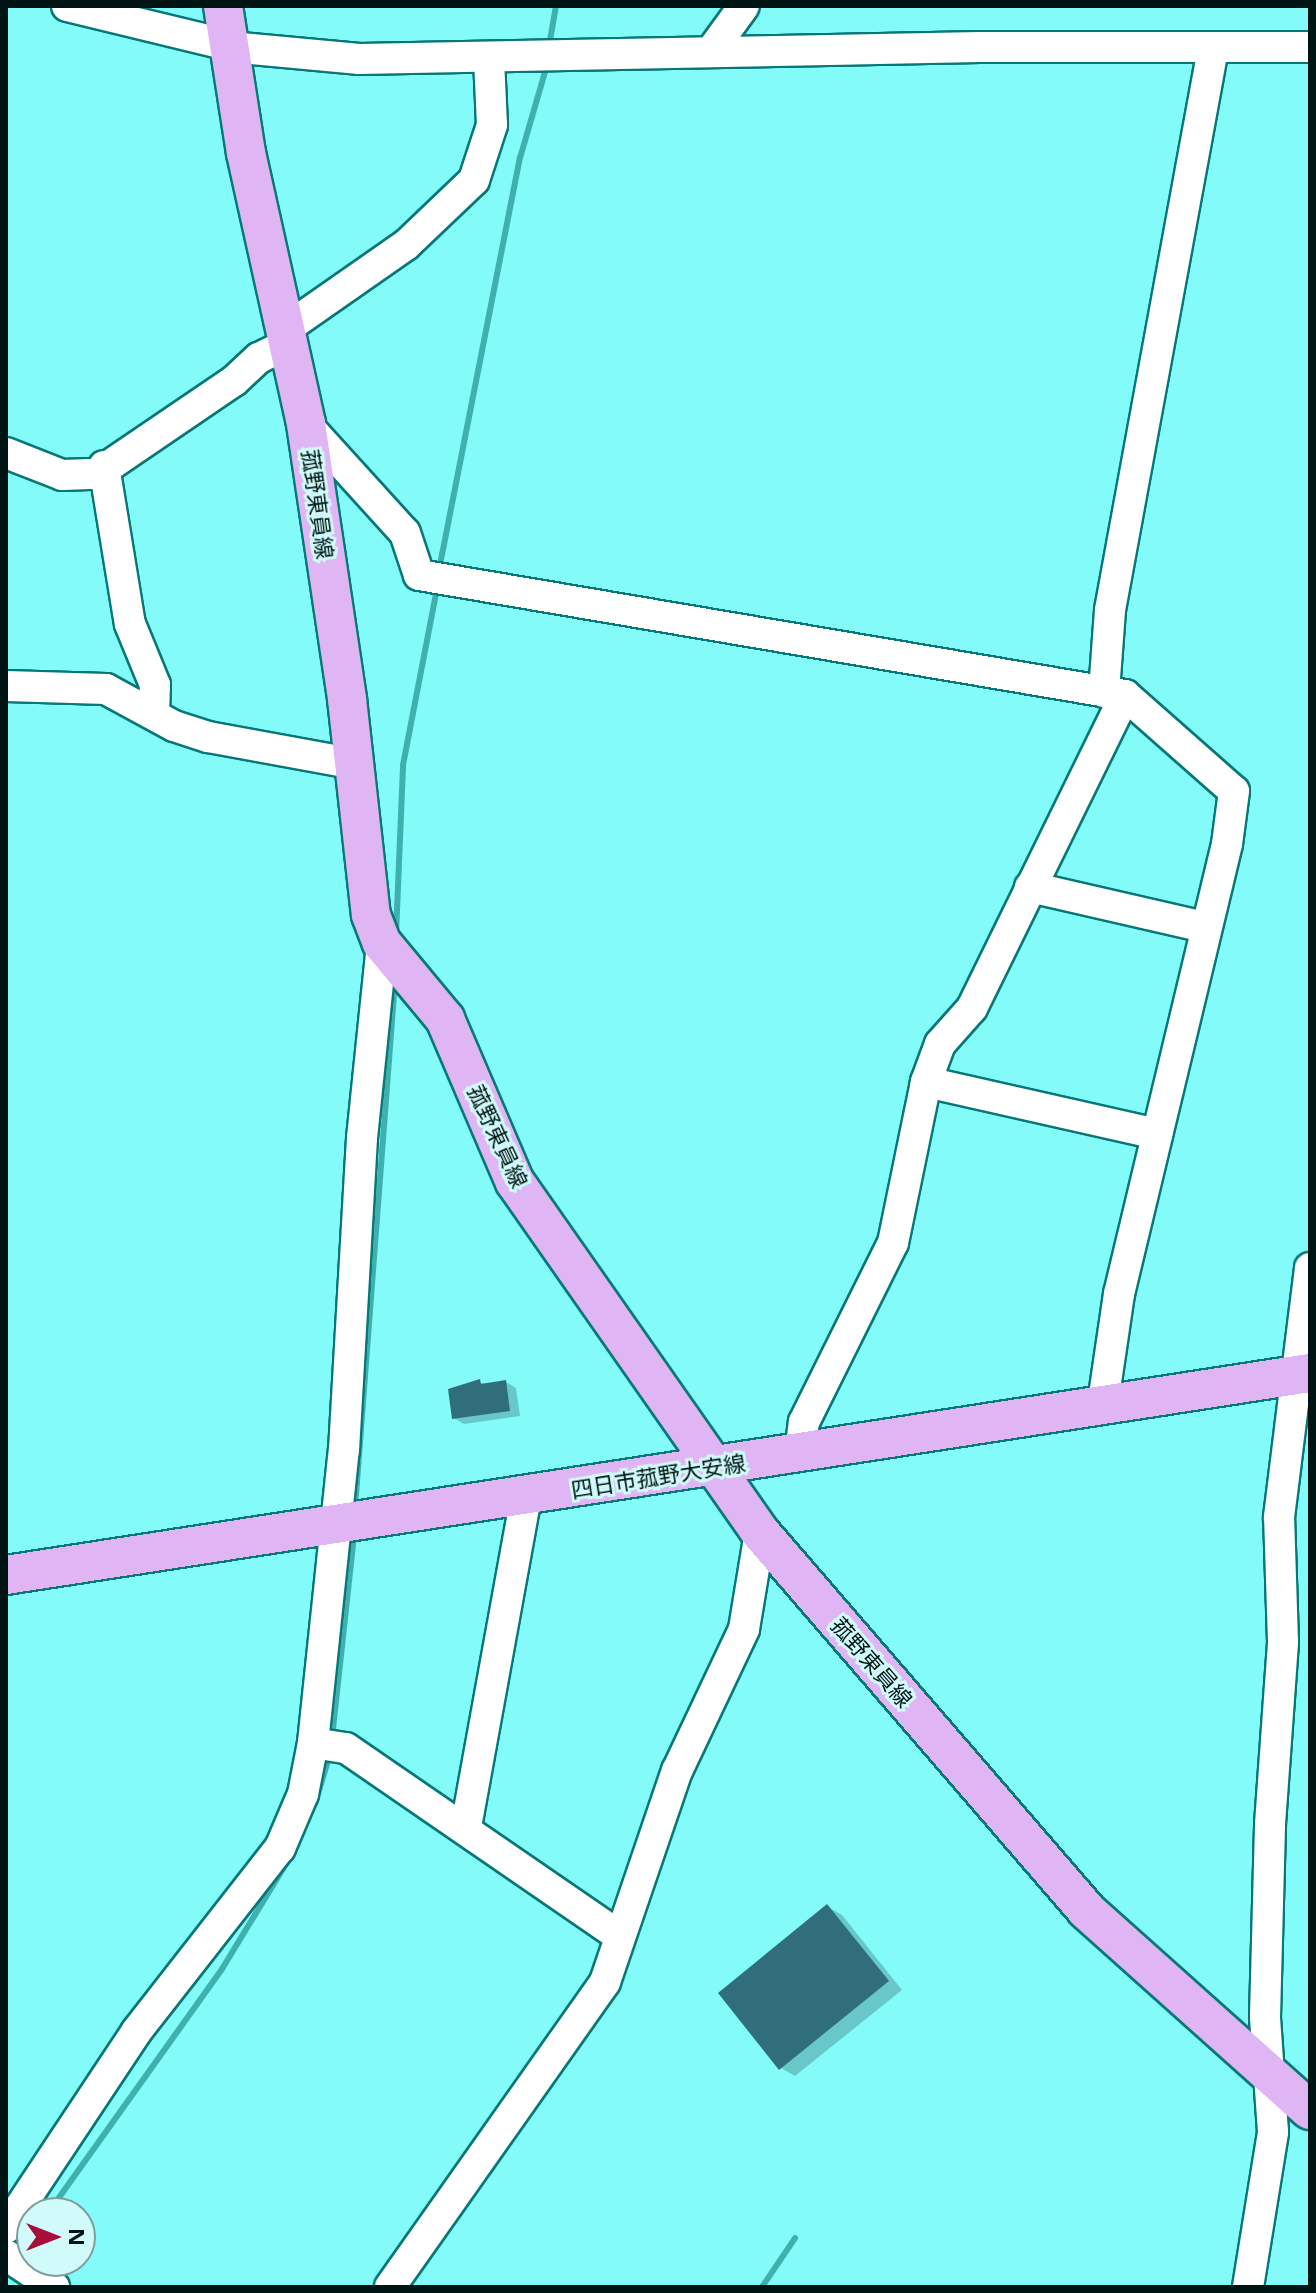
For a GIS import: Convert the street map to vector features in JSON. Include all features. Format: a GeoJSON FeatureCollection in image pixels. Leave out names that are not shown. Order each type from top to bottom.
{"type":"FeatureCollection","features":[{"type":"Feature","properties":{"kind":"main road","name":"菰野東員線"},"geometry":{"type":"LineString","coordinates":[[223,6],[246,153],[306,424],[355,764],[371,915],[395,959],[445,1019],[515,1182],[710,1468],[760,1532],[1086,1910],[1310,2110]]}},
{"type":"Feature","properties":{"kind":"main road","name":"四日市菰野大安線"},"geometry":{"type":"LineString","coordinates":[[6,1575],[1102,1409],[1303,1374]]}},
{"type":"Feature","properties":{"kind":"street"},"geometry":{"type":"LineString","coordinates":[[67,6],[229,43],[359,59],[565,59],[712,50],[1310,47]]}},
{"type":"Feature","properties":{"kind":"street"},"geometry":{"type":"LineString","coordinates":[[712,50],[744,6]]}},
{"type":"Feature","properties":{"kind":"street"},"geometry":{"type":"LineString","coordinates":[[800,1453],[804,1422],[893,1243],[926,1082],[940,1044],[972,1008],[1030,887],[1114,694],[1110,610],[1213,49]]}},
{"type":"Feature","properties":{"kind":"street"},"geometry":{"type":"LineString","coordinates":[[6,453],[62,475],[84,478],[234,381],[259,358],[406,245],[474,180],[492,125],[489,59]]}},
{"type":"Feature","properties":{"kind":"street"},"geometry":{"type":"LineString","coordinates":[[306,424],[405,533],[419,575],[1114,694],[1234,791],[1227,844],[1119,1294],[1102,1409]]}},
{"type":"Feature","properties":{"kind":"street"},"geometry":{"type":"LineString","coordinates":[[104,466],[130,624],[155,685],[154,713]]}},
{"type":"Feature","properties":{"kind":"street"},"geometry":{"type":"LineString","coordinates":[[6,686],[106,689],[208,737],[355,764]]}},
{"type":"Feature","properties":{"kind":"street"},"geometry":{"type":"LineString","coordinates":[[1030,887],[1205,927]]}},
{"type":"Feature","properties":{"kind":"street"},"geometry":{"type":"LineString","coordinates":[[6,2228],[136,2032],[280,1848],[326,1744],[349,1524],[349,1391],[362,1138],[395,959]]}},
{"type":"Feature","properties":{"kind":"street"},"geometry":{"type":"LineString","coordinates":[[926,1082],[1157,1134]]}},
{"type":"Feature","properties":{"kind":"street"},"geometry":{"type":"LineString","coordinates":[[1248,2287],[1273,2132],[1266,2068],[1270,1824],[1283,1642],[1279,1517],[1303,1374],[1310,1268]]}},
{"type":"Feature","properties":{"kind":"street"},"geometry":{"type":"LineString","coordinates":[[466,1827],[526,1496]]}},
{"type":"Feature","properties":{"kind":"street"},"geometry":{"type":"LineString","coordinates":[[390,2287],[605,1982],[677,1771],[744,1629],[760,1532]]}},
{"type":"Feature","properties":{"kind":"street"},"geometry":{"type":"LineString","coordinates":[[326,1744],[466,1827],[475,1839],[620,1936]]}},
{"type":"Feature","properties":{"kind":"street"},"geometry":{"type":"LineString","coordinates":[[14,2260],[54,2287]]}},
{"type":"Feature","properties":{"kind":"building"},"geometry":{"type":"Polygon","coordinates":[[[480,1379],[481,1384],[506,1380],[510,1411],[452,1419],[448,1389],[480,1379]]]}},
{"type":"Feature","properties":{"kind":"building"},"geometry":{"type":"Polygon","coordinates":[[[827,1904],[889,1981],[779,2070],[718,1993],[827,1904]]]}},
{"type":"Feature","properties":{"kind":"waterway"},"geometry":{"type":"LineString","coordinates":[[549,46],[556,6]]}},
{"type":"Feature","properties":{"kind":"waterway"},"geometry":{"type":"LineString","coordinates":[[439,570],[520,158],[547,65]]}},
{"type":"Feature","properties":{"kind":"waterway"},"geometry":{"type":"LineString","coordinates":[[396,934],[403,765],[437,589]]}},
{"type":"Feature","properties":{"kind":"waterway"},"geometry":{"type":"LineString","coordinates":[[355,1508],[395,981]]}},
{"type":"Feature","properties":{"kind":"waterway"},"geometry":{"type":"LineString","coordinates":[[332,1738],[354,1535]]}},
{"type":"Feature","properties":{"kind":"waterway"},"geometry":{"type":"LineString","coordinates":[[315,1804],[330,1754]]}},
{"type":"Feature","properties":{"kind":"waterway"},"geometry":{"type":"LineString","coordinates":[[59,2197],[222,1969],[292,1854]]}},
{"type":"Feature","properties":{"kind":"waterway"},"geometry":{"type":"LineString","coordinates":[[762,2287],[795,2238]]}}]}
